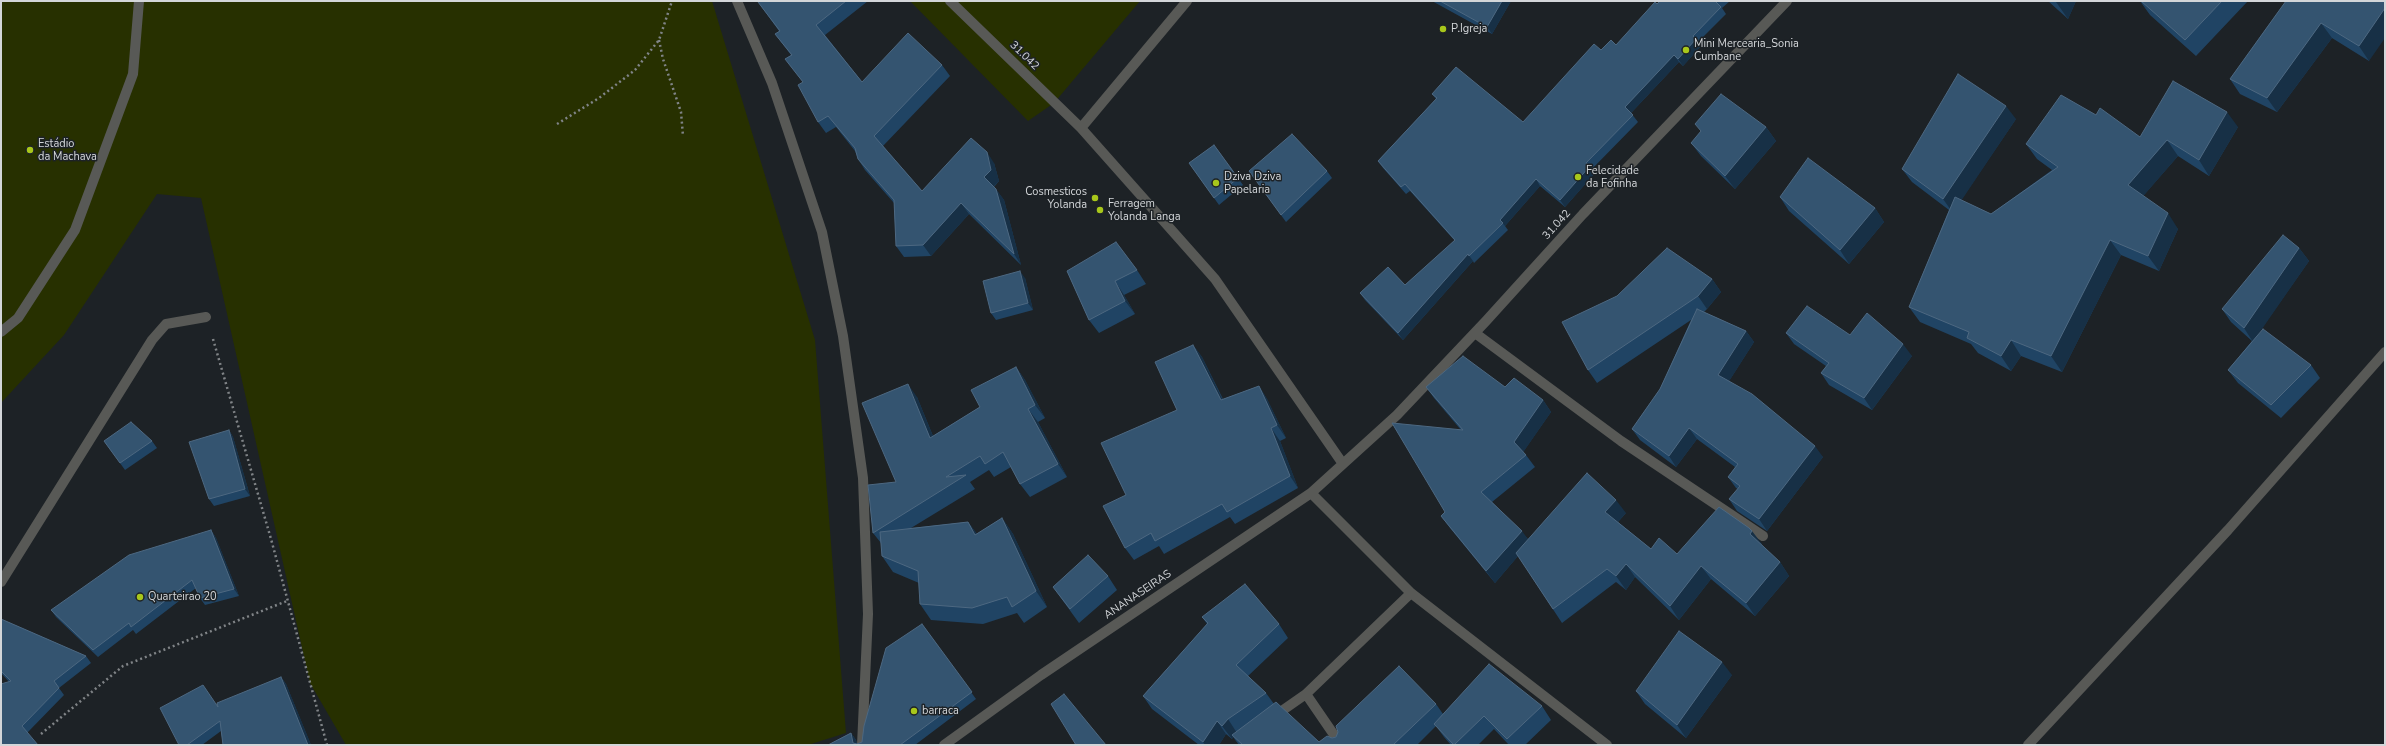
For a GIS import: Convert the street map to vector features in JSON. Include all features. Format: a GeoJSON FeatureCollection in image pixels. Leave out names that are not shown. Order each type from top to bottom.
{"type":"FeatureCollection","features":[{"type":"Feature","properties":{"kind":"street"},"geometry":{"type":"LineString","coordinates":[[1,332],[18,318],[75,230],[133,74],[139,1]]}},
{"type":"Feature","properties":{"kind":"street"},"geometry":{"type":"LineString","coordinates":[[737,1],[772,83],[822,232],[843,336],[862,478],[868,614],[862,745]]}},
{"type":"Feature","properties":{"kind":"street","name":"31.042"},"geometry":{"type":"LineString","coordinates":[[950,1],[1081,128],[1215,279],[1343,464],[1397,415],[1475,333],[1583,214],[1786,1]]}},
{"type":"Feature","properties":{"kind":"street"},"geometry":{"type":"LineString","coordinates":[[1081,128],[1187,1]]}},
{"type":"Feature","properties":{"kind":"street"},"geometry":{"type":"LineString","coordinates":[[1,582],[152,340],[166,324],[206,317]]}},
{"type":"Feature","properties":{"kind":"street"},"geometry":{"type":"LineString","coordinates":[[1475,333],[1621,442],[1763,536]]}},
{"type":"Feature","properties":{"kind":"street"},"geometry":{"type":"LineString","coordinates":[[2028,745],[2228,530],[2385,352]]}},
{"type":"Feature","properties":{"kind":"street","name":"ANANASEIRAS"},"geometry":{"type":"LineString","coordinates":[[944,745],[1040,675],[1311,493],[1343,464]]}},
{"type":"Feature","properties":{"kind":"street"},"geometry":{"type":"LineString","coordinates":[[1311,493],[1411,593],[1607,745]]}},
{"type":"Feature","properties":{"kind":"street"},"geometry":{"type":"LineString","coordinates":[[1267,720],[1306,694],[1411,593]]}},
{"type":"Feature","properties":{"kind":"street"},"geometry":{"type":"LineString","coordinates":[[1306,694],[1341,745]]}},
{"type":"Feature","properties":{"kind":"path"},"geometry":{"type":"LineString","coordinates":[[557,124],[600,98],[635,70],[659,40],[672,1]]}},
{"type":"Feature","properties":{"kind":"path"},"geometry":{"type":"LineString","coordinates":[[659,40],[663,59],[681,112],[684,136]]}},
{"type":"Feature","properties":{"kind":"path"},"geometry":{"type":"LineString","coordinates":[[206,317],[271,539],[286,601],[326,745]]}},
{"type":"Feature","properties":{"kind":"path"},"geometry":{"type":"LineString","coordinates":[[41,734],[123,666],[286,601]]}},
{"type":"Feature","properties":{"kind":"green space"},"geometry":{"type":"Polygon","coordinates":[[[1,1],[712,1],[815,340],[846,733],[808,745],[346,745],[310,683],[201,198],[157,194],[64,335],[1,403],[1,1]]]}},
{"type":"Feature","properties":{"kind":"green space"},"geometry":{"type":"Polygon","coordinates":[[[910,1],[1140,1],[1054,103],[1028,121],[910,1]]]}},
{"type":"Feature","properties":{"kind":"building"},"geometry":{"type":"Polygon","coordinates":[[[846,1],[816,25],[862,82],[908,33],[942,65],[874,136],[922,191],[971,138],[987,152],[991,170],[984,177],[996,189],[1014,254],[961,203],[923,245],[896,246],[894,200],[858,159],[855,148],[828,116],[818,122],[798,85],[803,82],[785,59],[792,55],[775,34],[780,31],[758,2],[846,1]]]}},
{"type":"Feature","properties":{"kind":"building"},"geometry":{"type":"Polygon","coordinates":[[[1440,1],[1502,1],[1487,27],[1440,1]]]}},
{"type":"Feature","properties":{"kind":"building"},"geometry":{"type":"Polygon","coordinates":[[[1660,1],[1718,1],[1716,2],[1721,7],[1693,36],[1696,39],[1678,59],[1674,55],[1625,107],[1633,115],[1586,163],[1590,166],[1560,200],[1536,179],[1500,220],[1503,223],[1469,256],[1468,254],[1398,333],[1360,293],[1388,267],[1405,285],[1455,240],[1405,184],[1401,187],[1378,161],[1437,98],[1432,94],[1456,67],[1523,122],[1594,44],[1601,50],[1611,40],[1616,45],[1655,2],[1657,4],[1660,1]]]}},
{"type":"Feature","properties":{"kind":"building"},"geometry":{"type":"Polygon","coordinates":[[[2141,1],[2222,1],[2185,40],[2141,1]]]}},
{"type":"Feature","properties":{"kind":"building"},"geometry":{"type":"Polygon","coordinates":[[[2286,1],[2385,1],[2385,8],[2359,46],[2321,23],[2267,98],[2230,79],[2286,1]]]}},
{"type":"Feature","properties":{"kind":"building"},"geometry":{"type":"Polygon","coordinates":[[[1958,74],[2006,106],[1943,199],[1902,169],[1958,74]]]}},
{"type":"Feature","properties":{"kind":"building"},"geometry":{"type":"Polygon","coordinates":[[[2173,81],[2227,112],[2199,160],[2167,140],[2128,185],[2168,213],[2148,256],[2110,240],[2051,356],[2011,340],[2001,356],[1967,338],[1969,332],[1909,307],[1955,197],[1991,214],[2058,167],[2026,144],[2061,95],[2096,115],[2100,108],[2140,137],[2173,81]]]}},
{"type":"Feature","properties":{"kind":"building"},"geometry":{"type":"Polygon","coordinates":[[[1721,94],[1766,127],[1725,176],[1691,143],[1701,131],[1695,124],[1721,94]]]}},
{"type":"Feature","properties":{"kind":"building"},"geometry":{"type":"Polygon","coordinates":[[[1292,134],[1327,171],[1281,215],[1249,171],[1292,134]]]}},
{"type":"Feature","properties":{"kind":"building"},"geometry":{"type":"Polygon","coordinates":[[[1214,145],[1238,178],[1214,198],[1189,163],[1214,145]]]}},
{"type":"Feature","properties":{"kind":"building"},"geometry":{"type":"Polygon","coordinates":[[[1808,158],[1875,208],[1840,250],[1780,197],[1808,158]]]}},
{"type":"Feature","properties":{"kind":"building"},"geometry":{"type":"Polygon","coordinates":[[[2283,235],[2299,248],[2244,328],[2222,309],[2283,235]]]}},
{"type":"Feature","properties":{"kind":"building"},"geometry":{"type":"Polygon","coordinates":[[[1116,242],[1137,270],[1115,281],[1125,301],[1089,320],[1067,271],[1116,242]]]}},
{"type":"Feature","properties":{"kind":"building"},"geometry":{"type":"Polygon","coordinates":[[[1667,248],[1712,279],[1698,296],[1588,370],[1562,322],[1617,296],[1667,248]]]}},
{"type":"Feature","properties":{"kind":"building"},"geometry":{"type":"Polygon","coordinates":[[[1020,271],[1028,303],[991,313],[983,281],[1020,271]]]}},
{"type":"Feature","properties":{"kind":"building"},"geometry":{"type":"Polygon","coordinates":[[[1807,306],[1850,335],[1867,313],[1903,344],[1864,398],[1821,373],[1829,363],[1786,333],[1807,306]]]}},
{"type":"Feature","properties":{"kind":"building"},"geometry":{"type":"Polygon","coordinates":[[[1697,309],[1746,331],[1718,375],[1752,394],[1815,446],[1759,519],[1729,499],[1740,486],[1728,477],[1738,464],[1689,428],[1669,456],[1632,429],[1660,389],[1697,309]]]}},
{"type":"Feature","properties":{"kind":"building"},"geometry":{"type":"Polygon","coordinates":[[[2263,329],[2311,365],[2271,405],[2228,370],[2263,329]]]}},
{"type":"Feature","properties":{"kind":"building"},"geometry":{"type":"Polygon","coordinates":[[[1193,345],[1221,400],[1259,386],[1277,425],[1271,428],[1290,476],[1227,512],[1222,504],[1155,541],[1151,533],[1125,548],[1103,506],[1126,495],[1101,443],[1177,410],[1155,362],[1193,345]]]}},
{"type":"Feature","properties":{"kind":"building"},"geometry":{"type":"Polygon","coordinates":[[[1463,356],[1505,387],[1514,378],[1543,400],[1514,442],[1526,455],[1481,492],[1522,531],[1486,571],[1441,516],[1445,512],[1392,423],[1463,430],[1426,387],[1463,356]]]}},
{"type":"Feature","properties":{"kind":"building"},"geometry":{"type":"Polygon","coordinates":[[[1016,367],[1035,405],[1028,409],[1058,464],[1020,484],[1003,452],[985,464],[980,456],[946,477],[966,475],[873,533],[868,485],[896,482],[862,403],[908,384],[930,438],[980,407],[971,390],[1016,367]]]}},
{"type":"Feature","properties":{"kind":"building"},"geometry":{"type":"Polygon","coordinates":[[[131,422],[152,441],[120,463],[104,441],[131,422]]]}},
{"type":"Feature","properties":{"kind":"building"},"geometry":{"type":"Polygon","coordinates":[[[229,430],[245,489],[209,499],[189,442],[229,430]]]}},
{"type":"Feature","properties":{"kind":"building"},"geometry":{"type":"Polygon","coordinates":[[[1587,473],[1616,500],[1605,512],[1651,549],[1659,538],[1677,554],[1719,507],[1749,528],[1752,531],[1750,534],[1780,562],[1746,603],[1701,566],[1670,606],[1626,564],[1616,576],[1607,569],[1553,609],[1516,553],[1587,473]]]}},
{"type":"Feature","properties":{"kind":"building"},"geometry":{"type":"Polygon","coordinates":[[[1002,518],[1036,591],[1012,607],[1007,597],[972,608],[920,604],[918,571],[882,556],[880,532],[968,522],[975,535],[1002,518]]]}},
{"type":"Feature","properties":{"kind":"building"},"geometry":{"type":"Polygon","coordinates":[[[211,530],[234,589],[200,598],[192,580],[131,627],[129,623],[93,650],[51,610],[129,555],[211,530]]]}},
{"type":"Feature","properties":{"kind":"building"},"geometry":{"type":"Polygon","coordinates":[[[1088,555],[1108,576],[1070,609],[1053,587],[1088,555]]]}},
{"type":"Feature","properties":{"kind":"building"},"geometry":{"type":"Polygon","coordinates":[[[1245,584],[1279,624],[1236,665],[1266,693],[1228,719],[1222,726],[1217,721],[1203,742],[1143,696],[1208,623],[1202,617],[1245,584]]]}},
{"type":"Feature","properties":{"kind":"building"},"geometry":{"type":"Polygon","coordinates":[[[1,619],[86,656],[54,681],[59,688],[22,726],[38,745],[1,745],[1,684],[11,681],[1,671],[1,619]]]}},
{"type":"Feature","properties":{"kind":"building"},"geometry":{"type":"Polygon","coordinates":[[[922,624],[972,692],[900,745],[828,745],[851,733],[853,743],[857,744],[862,742],[864,726],[886,648],[922,624]]]}},
{"type":"Feature","properties":{"kind":"building"},"geometry":{"type":"Polygon","coordinates":[[[1679,631],[1722,662],[1677,725],[1636,691],[1679,631]]]}},
{"type":"Feature","properties":{"kind":"building"},"geometry":{"type":"Polygon","coordinates":[[[1489,664],[1542,706],[1507,739],[1484,716],[1454,745],[1434,724],[1489,664]]]}},
{"type":"Feature","properties":{"kind":"building"},"geometry":{"type":"Polygon","coordinates":[[[1399,666],[1436,704],[1393,745],[1243,745],[1232,735],[1276,702],[1319,742],[1327,736],[1332,738],[1336,737],[1338,732],[1336,726],[1399,666]]]}},
{"type":"Feature","properties":{"kind":"building"},"geometry":{"type":"Polygon","coordinates":[[[281,677],[308,745],[223,745],[220,721],[187,745],[179,745],[160,708],[203,685],[218,707],[217,703],[281,677]]]}},
{"type":"Feature","properties":{"kind":"building"},"geometry":{"type":"Polygon","coordinates":[[[1064,694],[1106,745],[1076,745],[1051,704],[1064,694]]]}},
{"type":"Feature","properties":{"kind":"place","name":"P.Igreja"},"geometry":{"type":"Point","coordinates":[1443,29]}},
{"type":"Feature","properties":{"kind":"place","name":"Mini Mercearia_Sonia Cumbane"},"geometry":{"type":"Point","coordinates":[1686,50]}},
{"type":"Feature","properties":{"kind":"place","name":"Estádio da Machava"},"geometry":{"type":"Point","coordinates":[30,150]}},
{"type":"Feature","properties":{"kind":"place","name":"Felecidade da Fofinha"},"geometry":{"type":"Point","coordinates":[1578,177]}},
{"type":"Feature","properties":{"kind":"place","name":"Dziva Dziva Papelaria"},"geometry":{"type":"Point","coordinates":[1216,183]}},
{"type":"Feature","properties":{"kind":"place","name":"Cosmesticos Yolanda"},"geometry":{"type":"Point","coordinates":[1095,198]}},
{"type":"Feature","properties":{"kind":"place","name":"Ferragem Yolanda Langa"},"geometry":{"type":"Point","coordinates":[1100,210]}},
{"type":"Feature","properties":{"kind":"place","name":"Quarteirao 20"},"geometry":{"type":"Point","coordinates":[140,597]}},
{"type":"Feature","properties":{"kind":"place","name":"barraca"},"geometry":{"type":"Point","coordinates":[914,711]}}]}
